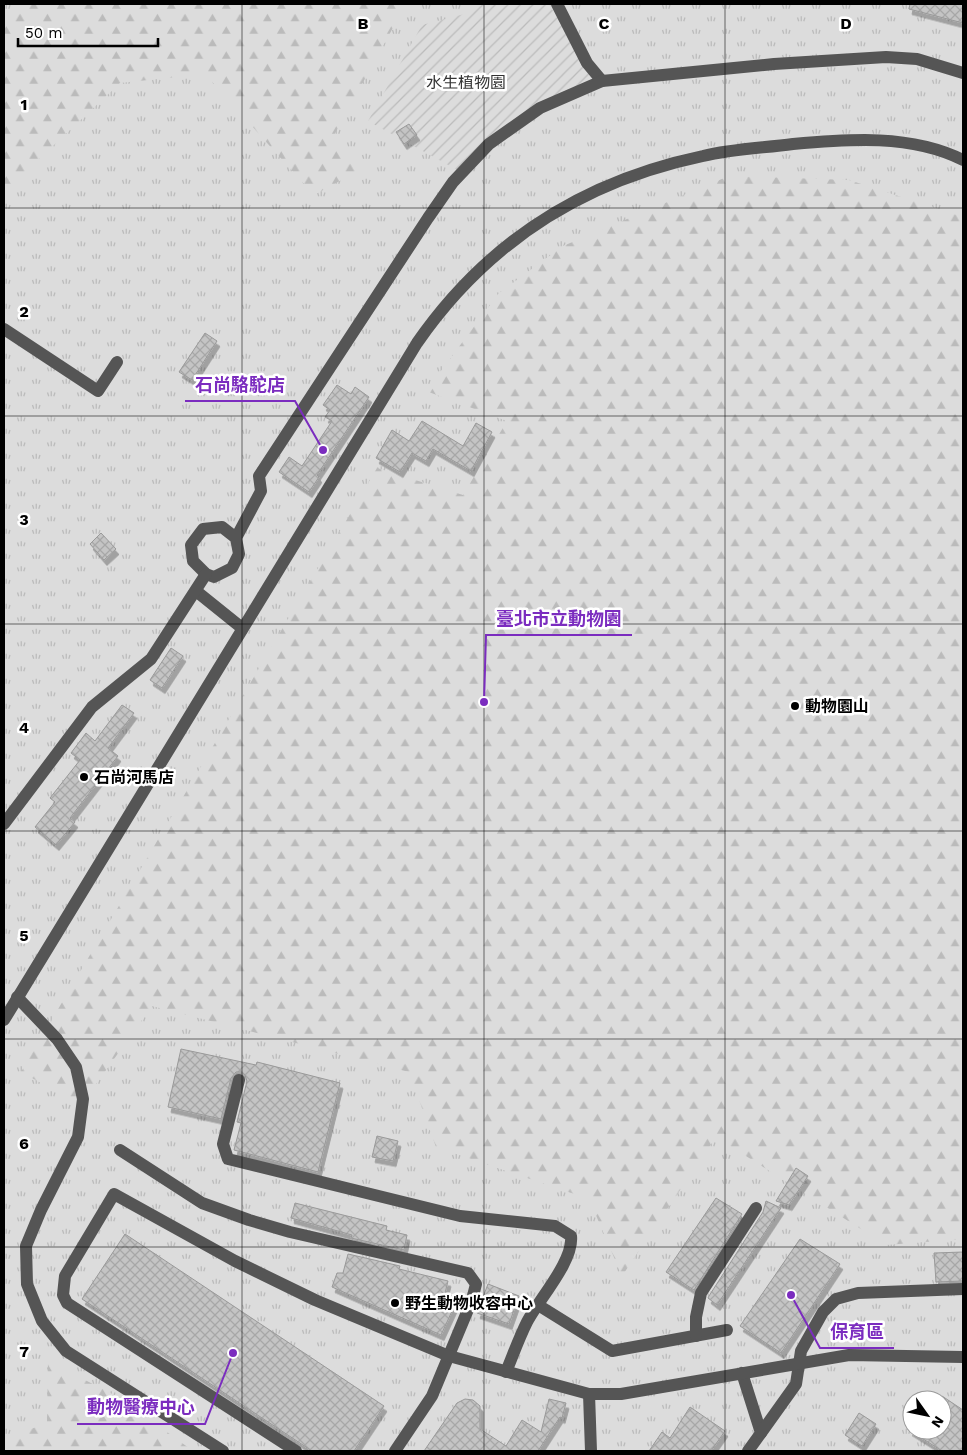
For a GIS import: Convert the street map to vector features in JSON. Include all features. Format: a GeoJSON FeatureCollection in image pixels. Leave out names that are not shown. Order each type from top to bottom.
{"type":"FeatureCollection","features":[{"type":"Feature","properties":{"kind":"street"},"geometry":{"type":"LineString","coordinates":[[557,4],[587,63],[602,81]]}},
{"type":"Feature","properties":{"kind":"street"},"geometry":{"type":"LineString","coordinates":[[236,538],[222,527],[203,529],[191,545],[192,561],[206,574],[214,577],[232,568],[239,554],[236,538],[261,491],[259,476],[453,182],[488,144],[540,108],[602,81],[774,64],[886,57],[917,59],[963,73]]}},
{"type":"Feature","properties":{"kind":"street"},"geometry":{"type":"LineString","coordinates":[[4,1020],[242,628],[433,319],[462,285],[491,257],[518,235],[554,211],[593,191],[656,167],[704,155],[823,141],[873,140],[933,150],[963,160]]}},
{"type":"Feature","properties":{"kind":"street"},"geometry":{"type":"LineString","coordinates":[[4,328],[98,391],[117,362]]}},
{"type":"Feature","properties":{"kind":"street"},"geometry":{"type":"LineString","coordinates":[[4,824],[92,707],[151,659],[206,574]]}},
{"type":"Feature","properties":{"kind":"street"},"geometry":{"type":"LineString","coordinates":[[196,591],[242,628]]}},
{"type":"Feature","properties":{"kind":"street"},"geometry":{"type":"LineString","coordinates":[[18,997],[57,1039],[76,1067],[83,1099],[78,1137],[40,1210],[26,1246],[27,1284],[42,1321],[66,1351],[223,1451]]}},
{"type":"Feature","properties":{"kind":"street"},"geometry":{"type":"LineString","coordinates":[[239,1080],[223,1144],[228,1159],[460,1216],[555,1226],[571,1236],[572,1245],[520,1337],[506,1372]]}},
{"type":"Feature","properties":{"kind":"street"},"geometry":{"type":"LineString","coordinates":[[120,1150],[202,1202],[249,1220],[290,1232],[468,1274],[476,1284],[472,1300],[449,1356],[432,1396],[395,1451]]}},
{"type":"Feature","properties":{"kind":"street"},"geometry":{"type":"LineString","coordinates":[[296,1451],[67,1302],[63,1295],[65,1276],[114,1194],[244,1266],[315,1300],[449,1356],[589,1394],[621,1394],[849,1355],[963,1357]]}},
{"type":"Feature","properties":{"kind":"street"},"geometry":{"type":"LineString","coordinates":[[696,1336],[696,1317],[701,1293],[756,1208]]}},
{"type":"Feature","properties":{"kind":"street"},"geometry":{"type":"LineString","coordinates":[[748,1451],[796,1384],[801,1351],[823,1312],[836,1300],[858,1293],[963,1289]]}},
{"type":"Feature","properties":{"kind":"street"},"geometry":{"type":"LineString","coordinates":[[538,1305],[612,1351],[727,1330]]}},
{"type":"Feature","properties":{"kind":"street"},"geometry":{"type":"LineString","coordinates":[[742,1373],[761,1433]]}},
{"type":"Feature","properties":{"kind":"street"},"geometry":{"type":"LineString","coordinates":[[589,1394],[590,1451]]}},
{"type":"Feature","properties":{"kind":"green space"},"geometry":{"type":"Polygon","coordinates":[[[4,4],[963,4],[963,1451],[4,1451],[4,4]]]}},
{"type":"Feature","properties":{"kind":"green space"},"geometry":{"type":"Polygon","coordinates":[[[27,4],[406,4],[333,137],[360,170],[314,195],[205,74],[120,83],[4,192],[4,17],[27,4]]]}},
{"type":"Feature","properties":{"kind":"green space","name":"水生植物園"},"geometry":{"type":"Polygon","coordinates":[[[478,4],[549,4],[594,80],[523,121],[461,172],[368,121],[422,25],[472,12],[478,4]]]}},
{"type":"Feature","properties":{"kind":"green space"},"geometry":{"type":"Polygon","coordinates":[[[729,176],[849,180],[963,217],[963,1239],[886,1245],[716,1137],[622,1276],[589,1199],[436,1147],[409,1072],[152,1006],[81,1105],[21,1072],[377,468],[463,495],[507,421],[426,391],[499,293],[563,246],[729,176]]]}},
{"type":"Feature","properties":{"kind":"green space"},"geometry":{"type":"Polygon","coordinates":[[[48,1361],[122,1399],[193,1451],[4,1451],[4,1439],[47,1423],[48,1361]]]}},
{"type":"Feature","properties":{"kind":"building"},"geometry":{"type":"Polygon","coordinates":[[[910,4],[963,4],[963,23],[909,9],[910,4]]]}},
{"type":"Feature","properties":{"kind":"building"},"geometry":{"type":"Polygon","coordinates":[[[409,124],[417,135],[404,144],[396,132],[409,124]]]}},
{"type":"Feature","properties":{"kind":"building"},"geometry":{"type":"Polygon","coordinates":[[[205,333],[217,341],[192,380],[179,372],[205,333]]]}},
{"type":"Feature","properties":{"kind":"building"},"geometry":{"type":"Polygon","coordinates":[[[337,385],[351,394],[355,387],[369,397],[317,475],[319,477],[309,492],[279,472],[289,457],[302,466],[332,421],[325,417],[330,410],[323,405],[337,385]]]}},
{"type":"Feature","properties":{"kind":"building"},"geometry":{"type":"Polygon","coordinates":[[[422,421],[463,446],[476,423],[492,432],[471,471],[433,449],[426,461],[412,453],[400,472],[376,458],[392,430],[409,441],[422,421]]]}},
{"type":"Feature","properties":{"kind":"building"},"geometry":{"type":"Polygon","coordinates":[[[101,533],[116,549],[104,560],[90,544],[101,533]]]}},
{"type":"Feature","properties":{"kind":"building"},"geometry":{"type":"Polygon","coordinates":[[[171,648],[183,656],[162,688],[150,680],[171,648]]]}},
{"type":"Feature","properties":{"kind":"building"},"geometry":{"type":"Polygon","coordinates":[[[122,705],[134,713],[108,748],[118,756],[70,818],[75,822],[56,845],[35,827],[55,802],[50,798],[80,760],[71,753],[86,733],[95,741],[122,705]]]}},
{"type":"Feature","properties":{"kind":"building"},"geometry":{"type":"Polygon","coordinates":[[[181,1049],[256,1065],[257,1062],[340,1083],[318,1172],[234,1150],[241,1123],[237,1122],[247,1081],[245,1075],[241,1072],[236,1072],[231,1078],[221,1119],[168,1107],[181,1049]]]}},
{"type":"Feature","properties":{"kind":"building"},"geometry":{"type":"Polygon","coordinates":[[[377,1136],[398,1141],[393,1161],[372,1157],[377,1136]]]}},
{"type":"Feature","properties":{"kind":"building"},"geometry":{"type":"Polygon","coordinates":[[[796,1168],[808,1176],[789,1205],[776,1201],[796,1168]]]}},
{"type":"Feature","properties":{"kind":"building"},"geometry":{"type":"Polygon","coordinates":[[[716,1198],[742,1214],[694,1290],[666,1272],[716,1198]]]}},
{"type":"Feature","properties":{"kind":"building"},"geometry":{"type":"Polygon","coordinates":[[[766,1201],[781,1208],[717,1305],[708,1298],[763,1212],[766,1201]]]}},
{"type":"Feature","properties":{"kind":"building"},"geometry":{"type":"Polygon","coordinates":[[[295,1203],[387,1226],[386,1230],[407,1235],[404,1250],[351,1238],[352,1235],[291,1218],[295,1203]]]}},
{"type":"Feature","properties":{"kind":"building"},"geometry":{"type":"Polygon","coordinates":[[[125,1234],[384,1406],[354,1451],[312,1451],[82,1299],[125,1234]]]}},
{"type":"Feature","properties":{"kind":"building"},"geometry":{"type":"Polygon","coordinates":[[[800,1239],[840,1264],[781,1353],[740,1326],[800,1239]]]}},
{"type":"Feature","properties":{"kind":"building"},"geometry":{"type":"Polygon","coordinates":[[[963,1252],[963,1281],[936,1282],[934,1253],[963,1252]]]}},
{"type":"Feature","properties":{"kind":"building"},"geometry":{"type":"Polygon","coordinates":[[[348,1254],[400,1266],[399,1269],[448,1281],[445,1293],[458,1298],[441,1335],[332,1287],[337,1273],[343,1273],[348,1254]]]}},
{"type":"Feature","properties":{"kind":"building"},"geometry":{"type":"Polygon","coordinates":[[[488,1284],[519,1296],[509,1324],[477,1313],[488,1284]]]}},
{"type":"Feature","properties":{"kind":"building"},"geometry":{"type":"Polygon","coordinates":[[[465,1399],[473,1400],[480,1406],[480,1429],[506,1446],[522,1420],[541,1432],[549,1399],[566,1403],[562,1418],[560,1417],[538,1451],[424,1451],[457,1403],[465,1399]]]}},
{"type":"Feature","properties":{"kind":"building"},"geometry":{"type":"Polygon","coordinates":[[[952,1403],[963,1410],[963,1451],[942,1451],[925,1440],[952,1440],[952,1403]]]}},
{"type":"Feature","properties":{"kind":"building"},"geometry":{"type":"Polygon","coordinates":[[[690,1407],[725,1431],[711,1451],[649,1451],[662,1432],[670,1438],[690,1407]]]}},
{"type":"Feature","properties":{"kind":"building"},"geometry":{"type":"Polygon","coordinates":[[[859,1413],[876,1424],[862,1446],[845,1435],[859,1413]]]}},
{"type":"Feature","properties":{"kind":"place","name":"石尚駱駝店"},"geometry":{"type":"Point","coordinates":[323,450]}},
{"type":"Feature","properties":{"kind":"place","name":"臺北市立動物園"},"geometry":{"type":"Point","coordinates":[484,702]}},
{"type":"Feature","properties":{"kind":"place","name":"動物園山"},"geometry":{"type":"Point","coordinates":[795,706]}},
{"type":"Feature","properties":{"kind":"place","name":"石尚河馬店"},"geometry":{"type":"Point","coordinates":[84,777]}},
{"type":"Feature","properties":{"kind":"place","name":"保育區"},"geometry":{"type":"Point","coordinates":[791,1295]}},
{"type":"Feature","properties":{"kind":"place","name":"野生動物收容中心"},"geometry":{"type":"Point","coordinates":[395,1303]}},
{"type":"Feature","properties":{"kind":"place","name":"動物醫療中心"},"geometry":{"type":"Point","coordinates":[233,1353]}}]}
